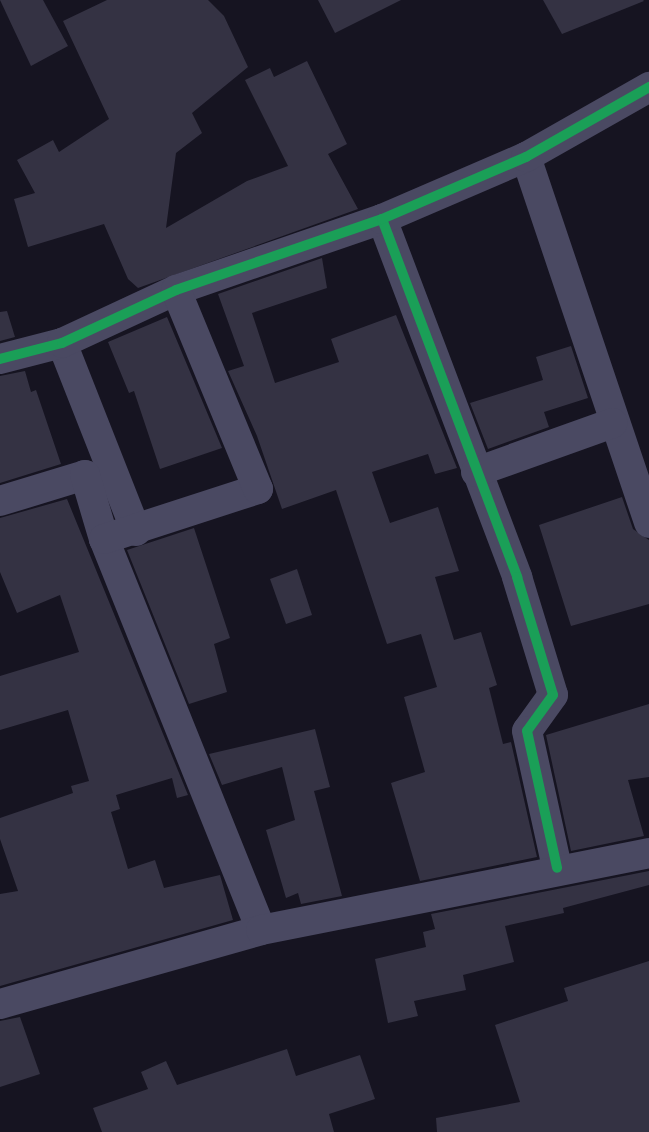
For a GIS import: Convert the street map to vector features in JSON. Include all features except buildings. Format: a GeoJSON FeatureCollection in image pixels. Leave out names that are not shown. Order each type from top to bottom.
{"type":"FeatureCollection","features":[{"type":"Feature","properties":{"kind":"street"},"geometry":{"type":"LineString","coordinates":[[0,359],[62,343],[176,290],[383,219],[526,157],[649,87]]}},
{"type":"Feature","properties":{"kind":"street"},"geometry":{"type":"LineString","coordinates":[[526,157],[613,423],[649,523]]}},
{"type":"Feature","properties":{"kind":"street"},"geometry":{"type":"LineString","coordinates":[[383,219],[517,577],[553,695],[527,731],[557,868]]}},
{"type":"Feature","properties":{"kind":"street"},"geometry":{"type":"LineString","coordinates":[[104,539],[136,531],[258,489],[176,290]]}},
{"type":"Feature","properties":{"kind":"street"},"geometry":{"type":"LineString","coordinates":[[62,343],[136,531]]}},
{"type":"Feature","properties":{"kind":"street"},"geometry":{"type":"LineString","coordinates":[[476,472],[613,423]]}},
{"type":"Feature","properties":{"kind":"street"},"geometry":{"type":"LineString","coordinates":[[0,501],[85,475],[104,539],[261,930]]}},
{"type":"Feature","properties":{"kind":"street"},"geometry":{"type":"LineString","coordinates":[[0,1004],[261,930],[557,868],[649,853]]}},
{"type":"Feature","properties":{"kind":"cycle path"},"geometry":{"type":"LineString","coordinates":[[0,359],[62,343],[176,290],[382,219],[526,157],[649,87]]}},
{"type":"Feature","properties":{"kind":"cycle path"},"geometry":{"type":"LineString","coordinates":[[382,219],[517,577],[553,695],[527,731],[557,868]]}}]}
